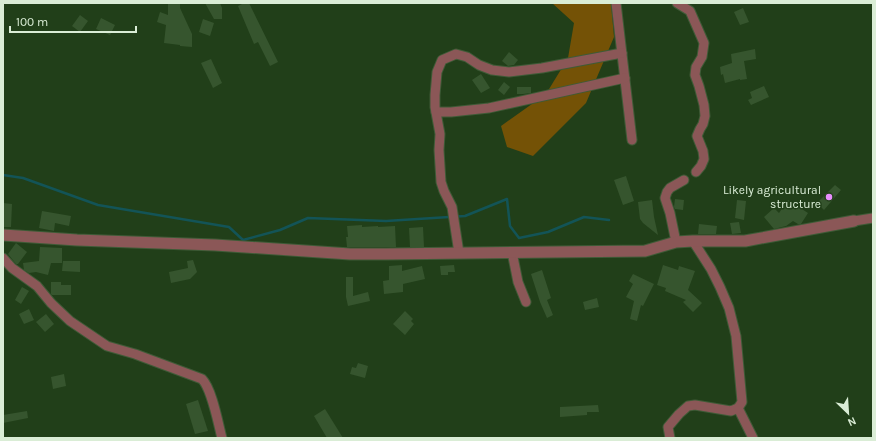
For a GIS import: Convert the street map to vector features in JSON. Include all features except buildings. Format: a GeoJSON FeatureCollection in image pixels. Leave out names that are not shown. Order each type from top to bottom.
{"type":"FeatureCollection","features":[{"type":"Feature","properties":{"kind":"street"},"geometry":{"type":"LineString","coordinates":[[616,3],[632,140]]}},
{"type":"Feature","properties":{"kind":"street"},"geometry":{"type":"LineString","coordinates":[[677,3],[690,11],[704,43],[702,57],[696,67],[695,74],[704,105],[705,116],[697,136],[703,151],[704,159],[696,172]]}},
{"type":"Feature","properties":{"kind":"street"},"geometry":{"type":"LineString","coordinates":[[459,253],[452,207],[441,182],[439,150],[440,134],[435,95],[437,72],[442,60],[456,54],[467,57],[479,65],[492,70],[508,72],[542,68],[622,53]]}},
{"type":"Feature","properties":{"kind":"street"},"geometry":{"type":"LineString","coordinates":[[436,112],[489,108],[625,78]]}},
{"type":"Feature","properties":{"kind":"street"},"geometry":{"type":"LineString","coordinates":[[676,242],[666,198],[667,192],[670,188],[684,180]]}},
{"type":"Feature","properties":{"kind":"street"},"geometry":{"type":"LineString","coordinates":[[3,235],[77,240],[215,245],[350,254],[645,251],[676,242],[745,241],[873,218]]}},
{"type":"Feature","properties":{"kind":"street"},"geometry":{"type":"LineString","coordinates":[[670,438],[668,427],[688,406],[695,405],[731,411],[738,408],[742,402],[736,336],[729,308],[711,269],[693,241]]}},
{"type":"Feature","properties":{"kind":"street"},"geometry":{"type":"LineString","coordinates":[[512,252],[518,282],[526,302]]}},
{"type":"Feature","properties":{"kind":"street"},"geometry":{"type":"LineString","coordinates":[[3,258],[12,268],[38,286],[51,303],[70,321],[107,346],[135,354],[202,379],[206,383],[210,394],[222,438]]}},
{"type":"Feature","properties":{"kind":"street"},"geometry":{"type":"LineString","coordinates":[[738,408],[753,438]]}},
{"type":"Feature","properties":{"kind":"shaded area"},"geometry":{"type":"Polygon","coordinates":[[[552,3],[611,3],[614,37],[586,103],[533,156],[507,147],[501,126],[546,94],[568,58],[574,23],[552,3]]]}},
{"type":"Feature","properties":{"kind":"waterway"},"geometry":{"type":"LineString","coordinates":[[3,175],[23,178],[98,205],[229,227],[243,240],[280,230],[308,218],[386,221],[465,216],[507,199],[510,226],[519,238],[548,232],[584,217],[609,220]]}},
{"type":"Feature","properties":{"kind":"place","name":"Likely agricultural structure"},"geometry":{"type":"Point","coordinates":[829,197]}}]}
